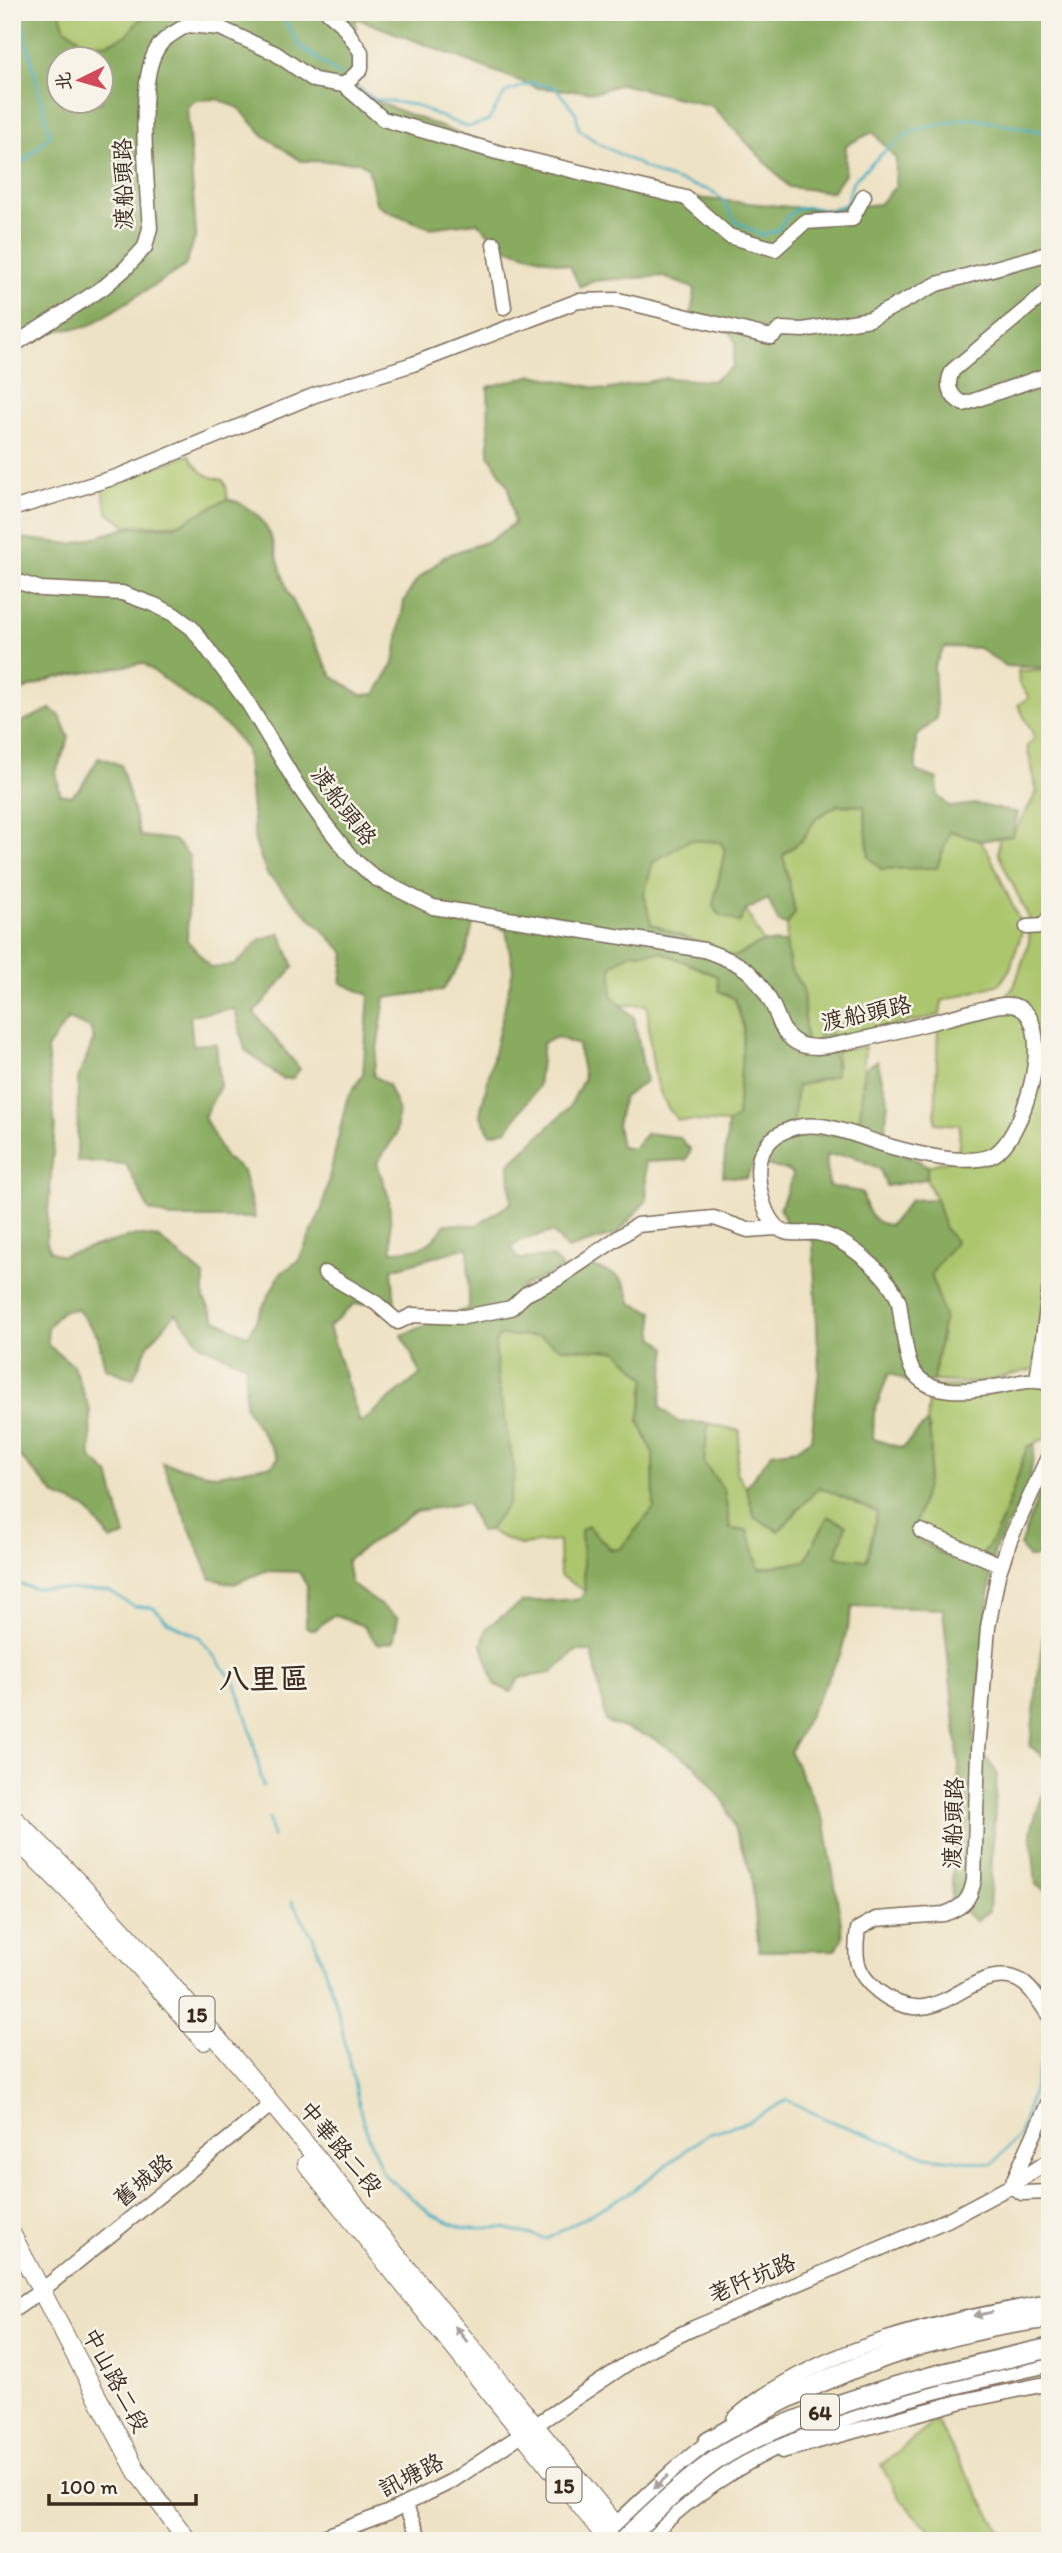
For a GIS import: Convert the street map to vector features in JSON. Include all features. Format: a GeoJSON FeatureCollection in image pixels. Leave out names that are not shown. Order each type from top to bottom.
{"type":"FeatureCollection","features":[{"type":"Feature","properties":{"kind":"highway"},"geometry":{"type":"LineString","coordinates":[[708,2442],[777,2402],[871,2361],[954,2334],[1050,2318]]}},
{"type":"Feature","properties":{"kind":"highway","name":"64"},"geometry":{"type":"LineString","coordinates":[[614,2537],[718,2459],[754,2439],[842,2403],[894,2386],[950,2370],[1050,2348]]}},
{"type":"Feature","properties":{"kind":"highway","name":"64"},"geometry":{"type":"LineString","coordinates":[[642,2541],[692,2495],[724,2471],[760,2451],[846,2416],[897,2400],[1050,2362]]}},
{"type":"Feature","properties":{"kind":"highway"},"geometry":{"type":"LineString","coordinates":[[793,2447],[848,2425],[957,2394],[1050,2374]]}},
{"type":"Feature","properties":{"kind":"main road","name":"中華路二段"},"geometry":{"type":"LineString","coordinates":[[12,1817],[55,1857],[167,1978],[268,2108]]}},
{"type":"Feature","properties":{"kind":"main road","name":"中華路二段"},"geometry":{"type":"LineString","coordinates":[[12,1836],[47,1867],[157,1985],[391,2246],[528,2430],[614,2537]]}},
{"type":"Feature","properties":{"kind":"main road","name":"中山路二段"},"geometry":{"type":"LineString","coordinates":[[12,2235],[137,2472],[188,2541]]}},
{"type":"Feature","properties":{"kind":"street"},"geometry":{"type":"LineString","coordinates":[[328,12],[342,24],[361,52],[361,69],[344,85],[383,119],[497,152],[686,198],[729,236],[775,249],[805,222],[852,219],[864,196]]}},
{"type":"Feature","properties":{"kind":"street","name":"渡船頭路"},"geometry":{"type":"LineString","coordinates":[[12,346],[104,287],[145,247],[150,228],[145,99],[150,61],[158,45],[187,25],[220,28],[275,53],[314,80],[344,85]]}},
{"type":"Feature","properties":{"kind":"street"},"geometry":{"type":"LineString","coordinates":[[494,244],[504,307]]}},
{"type":"Feature","properties":{"kind":"street"},"geometry":{"type":"LineString","coordinates":[[12,509],[119,476],[316,395],[413,364],[578,301],[618,300],[771,337],[781,329],[803,330],[870,319],[937,284],[1050,253]]}},
{"type":"Feature","properties":{"kind":"street"},"geometry":{"type":"LineString","coordinates":[[1050,289],[953,370],[947,379],[955,400],[964,404],[1050,374]]}},
{"type":"Feature","properties":{"kind":"street","name":"渡船頭路"},"geometry":{"type":"LineString","coordinates":[[12,580],[41,589],[122,593],[155,605],[192,628],[248,703],[302,792],[352,858],[375,878],[433,907],[704,950],[740,963],[761,982],[786,1035],[798,1044],[807,1046],[823,1047],[874,1037],[996,1006],[1018,1006],[1028,1015],[1036,1030],[1037,1047],[1027,1098],[1005,1146],[993,1156],[961,1160],[891,1147],[858,1134],[825,1127],[806,1124],[786,1129],[771,1139],[760,1156],[758,1175],[768,1214],[777,1228]]}},
{"type":"Feature","properties":{"kind":"street"},"geometry":{"type":"LineString","coordinates":[[1027,928],[1044,926],[1050,917]]}},
{"type":"Feature","properties":{"kind":"street"},"geometry":{"type":"LineString","coordinates":[[325,1273],[376,1303],[398,1322],[413,1315],[464,1317],[512,1308],[526,1294],[557,1279],[637,1225],[714,1218],[748,1230],[777,1228],[787,1233],[815,1233],[836,1238],[878,1271],[896,1294],[910,1364],[918,1378],[938,1388],[976,1391],[1043,1382],[1050,1288]]}},
{"type":"Feature","properties":{"kind":"street","name":"渡船頭路"},"geometry":{"type":"LineString","coordinates":[[1050,1453],[1001,1564],[988,1627],[978,1751],[974,1880],[971,1897],[954,1911],[944,1914],[876,1919],[858,1929],[855,1948],[858,1965],[865,1980],[897,2003],[935,2005],[983,1980],[1009,1977],[1028,1987],[1050,2017]]}},
{"type":"Feature","properties":{"kind":"street"},"geometry":{"type":"LineString","coordinates":[[921,1531],[1001,1564]]}},
{"type":"Feature","properties":{"kind":"street"},"geometry":{"type":"LineString","coordinates":[[1050,2099],[1011,2186],[1023,2193],[1050,2192]]}},
{"type":"Feature","properties":{"kind":"street","name":"舊城路"},"geometry":{"type":"LineString","coordinates":[[12,2311],[41,2291],[268,2108]]}},
{"type":"Feature","properties":{"kind":"street","name":"荖阡坑路"},"geometry":{"type":"LineString","coordinates":[[528,2430],[646,2351],[707,2322],[947,2220],[1011,2186],[1050,2160]]}},
{"type":"Feature","properties":{"kind":"street"},"geometry":{"type":"LineString","coordinates":[[614,2537],[673,2471],[773,2389],[839,2358],[886,2340],[953,2320],[1050,2302]]}},
{"type":"Feature","properties":{"kind":"street"},"geometry":{"type":"LineString","coordinates":[[656,2541],[696,2504],[730,2479],[764,2459],[793,2447],[959,2402],[1050,2384]]}},
{"type":"Feature","properties":{"kind":"street","name":"訊塘路"},"geometry":{"type":"LineString","coordinates":[[313,2541],[405,2505],[452,2482],[528,2430]]}},
{"type":"Feature","properties":{"kind":"street"},"geometry":{"type":"LineString","coordinates":[[405,2505],[421,2541]]}},
{"type":"Feature","properties":{"kind":"street"},"geometry":{"type":"LineString","coordinates":[[336,2534],[364,2541]]}},
{"type":"Feature","properties":{"kind":"green space"},"geometry":{"type":"Polygon","coordinates":[[[12,12],[60,12],[64,27],[83,42],[105,44],[126,36],[146,12],[1050,12],[1050,668],[1006,666],[979,648],[945,647],[934,666],[937,718],[916,737],[916,771],[937,779],[938,796],[950,807],[976,804],[1018,813],[1012,836],[980,841],[950,831],[937,868],[881,869],[869,857],[864,806],[838,805],[816,818],[803,839],[783,855],[795,912],[787,925],[779,923],[768,899],[746,910],[739,923],[717,913],[713,906],[725,850],[720,842],[689,840],[653,862],[644,894],[651,924],[734,957],[763,942],[786,943],[790,968],[803,989],[806,1045],[814,1045],[821,1033],[832,1034],[836,1075],[797,1086],[793,1125],[816,1135],[858,1135],[865,1068],[877,1061],[888,1100],[884,1143],[928,1166],[926,1179],[886,1186],[880,1169],[851,1155],[826,1156],[829,1186],[862,1192],[868,1210],[878,1222],[890,1225],[911,1200],[936,1199],[945,1229],[956,1241],[931,1274],[944,1317],[933,1381],[919,1387],[889,1373],[874,1413],[873,1439],[902,1448],[927,1422],[930,1465],[912,1536],[940,1553],[971,1564],[982,1555],[999,1527],[1027,1447],[1035,1444],[1029,1485],[994,1551],[973,1741],[997,1773],[989,1911],[976,1921],[951,1901],[959,1765],[943,1609],[853,1606],[841,1653],[790,1752],[825,1823],[843,1936],[836,1950],[759,1951],[751,1873],[725,1803],[694,1764],[651,1737],[606,1722],[592,1651],[576,1651],[552,1673],[520,1678],[511,1692],[495,1685],[482,1645],[487,1627],[522,1602],[580,1599],[585,1591],[581,1530],[588,1526],[611,1550],[620,1549],[654,1508],[653,1453],[639,1421],[646,1379],[618,1351],[560,1348],[540,1336],[499,1336],[495,1343],[498,1384],[515,1473],[508,1504],[488,1531],[480,1532],[467,1503],[416,1511],[347,1560],[351,1584],[398,1618],[393,1642],[378,1645],[364,1626],[333,1615],[315,1630],[306,1628],[307,1586],[299,1572],[265,1571],[234,1584],[211,1579],[162,1463],[216,1475],[272,1465],[278,1458],[245,1407],[246,1365],[201,1345],[176,1313],[148,1345],[133,1379],[105,1368],[98,1336],[77,1309],[62,1311],[47,1328],[48,1345],[73,1365],[90,1410],[91,1458],[109,1474],[125,1536],[111,1540],[86,1508],[56,1496],[12,1448],[12,726],[50,709],[60,716],[69,738],[56,772],[60,794],[71,796],[81,787],[99,757],[121,765],[140,836],[174,840],[190,857],[187,940],[211,968],[235,965],[260,940],[280,933],[294,967],[254,1013],[300,1069],[293,1078],[282,1079],[245,1050],[235,1009],[190,1015],[193,1045],[216,1043],[220,1086],[204,1117],[225,1157],[243,1171],[255,1218],[170,1218],[149,1210],[126,1164],[77,1161],[78,1078],[94,1039],[90,1028],[68,1019],[47,1049],[55,1126],[46,1239],[50,1251],[61,1256],[136,1235],[159,1238],[204,1276],[204,1299],[216,1320],[248,1336],[280,1274],[299,1260],[322,1209],[347,1099],[363,1074],[369,995],[341,983],[345,953],[267,874],[255,842],[246,749],[230,729],[143,663],[54,678],[12,694],[12,537],[72,544],[126,528],[175,526],[227,499],[238,502],[258,515],[270,534],[288,592],[332,676],[362,695],[375,694],[394,663],[404,601],[416,581],[445,556],[491,540],[514,523],[509,488],[489,455],[488,387],[533,375],[606,390],[666,378],[712,381],[732,367],[736,344],[731,333],[691,314],[695,289],[662,276],[591,281],[580,287],[570,266],[503,247],[477,222],[430,228],[385,210],[376,203],[368,168],[359,162],[301,161],[263,135],[239,108],[217,99],[196,100],[187,107],[196,235],[185,266],[87,327],[12,338],[12,12]],[[356,18],[352,92],[498,149],[674,196],[823,210],[879,204],[895,187],[896,159],[873,132],[846,145],[845,174],[832,192],[789,187],[712,106],[621,84],[597,92],[538,88],[356,18]],[[474,920],[466,954],[443,990],[385,998],[373,1075],[388,1085],[398,1109],[396,1135],[377,1163],[389,1198],[392,1251],[409,1250],[429,1243],[445,1224],[477,1225],[511,1203],[509,1164],[569,1108],[584,1078],[578,1045],[557,1037],[543,1043],[538,1087],[507,1130],[490,1134],[480,1114],[513,970],[506,930],[474,920]],[[662,952],[632,953],[612,965],[612,996],[634,1017],[646,1081],[623,1098],[617,1125],[621,1147],[633,1149],[647,1133],[679,1137],[691,1150],[686,1160],[645,1162],[647,1200],[617,1234],[567,1249],[553,1232],[521,1240],[512,1248],[518,1259],[552,1257],[563,1269],[525,1285],[513,1297],[517,1303],[589,1266],[618,1277],[626,1286],[631,1303],[653,1312],[654,1337],[667,1348],[660,1407],[678,1422],[708,1423],[704,1463],[724,1490],[730,1529],[748,1531],[759,1569],[805,1561],[828,1516],[846,1525],[836,1557],[867,1560],[877,1512],[819,1487],[779,1531],[755,1518],[746,1487],[772,1453],[797,1449],[811,1439],[819,1371],[813,1241],[787,1225],[780,1208],[793,1175],[788,1171],[755,1162],[746,1178],[723,1176],[728,1123],[737,1118],[744,1029],[735,999],[719,991],[717,976],[662,952]],[[468,1247],[392,1269],[395,1304],[354,1304],[329,1327],[360,1423],[421,1374],[402,1335],[469,1308],[468,1247]]]}},
{"type":"Feature","properties":{"kind":"green space"},"geometry":{"type":"Polygon","coordinates":[[[60,12],[146,12],[126,36],[105,45],[83,42],[64,27],[60,12]]]}},
{"type":"Feature","properties":{"kind":"green space"},"geometry":{"type":"Polygon","coordinates":[[[189,455],[203,472],[223,480],[228,502],[191,524],[127,526],[108,513],[101,486],[189,455]]]}},
{"type":"Feature","properties":{"kind":"green space"},"geometry":{"type":"Polygon","coordinates":[[[1050,669],[1050,1235],[1035,1369],[978,1383],[933,1381],[944,1317],[931,1274],[945,1229],[936,1199],[926,1179],[928,1166],[958,1157],[960,1125],[935,1123],[938,1028],[994,1009],[1014,987],[1029,942],[1030,921],[998,853],[999,838],[1012,836],[1037,792],[1027,746],[1035,738],[1018,705],[1029,697],[1019,684],[1018,671],[1050,669]]]}},
{"type":"Feature","properties":{"kind":"green space"},"geometry":{"type":"Polygon","coordinates":[[[838,805],[864,806],[869,857],[950,831],[980,841],[989,853],[1023,929],[1010,969],[1000,984],[942,1001],[940,1015],[806,1045],[803,989],[790,968],[786,943],[787,925],[795,912],[783,855],[803,839],[816,818],[838,805]]]}},
{"type":"Feature","properties":{"kind":"green space"},"geometry":{"type":"Polygon","coordinates":[[[689,840],[721,842],[725,849],[713,906],[746,910],[763,942],[734,957],[651,924],[644,894],[652,863],[689,840]]]}},
{"type":"Feature","properties":{"kind":"green space"},"geometry":{"type":"Polygon","coordinates":[[[632,952],[662,952],[717,976],[735,999],[744,1029],[737,1118],[728,1123],[678,1120],[669,1108],[661,1095],[653,1066],[647,1005],[621,1005],[612,996],[612,965],[632,952]]]}},
{"type":"Feature","properties":{"kind":"green space"},"geometry":{"type":"Polygon","coordinates":[[[865,1047],[859,1135],[816,1135],[793,1125],[797,1086],[836,1075],[837,1049],[865,1047]]]}},
{"type":"Feature","properties":{"kind":"green space"},"geometry":{"type":"Polygon","coordinates":[[[499,1336],[540,1336],[560,1348],[618,1351],[646,1379],[639,1421],[653,1453],[654,1508],[620,1549],[612,1550],[588,1526],[581,1530],[585,1591],[560,1576],[559,1541],[520,1545],[488,1531],[508,1504],[514,1473],[498,1384],[495,1343],[499,1336]]]}},
{"type":"Feature","properties":{"kind":"green space"},"geometry":{"type":"Polygon","coordinates":[[[1039,1384],[1050,1394],[1050,1423],[1046,1438],[1027,1447],[999,1527],[982,1555],[972,1564],[940,1553],[911,1536],[929,1472],[930,1430],[927,1422],[930,1387],[1039,1384]]]}},
{"type":"Feature","properties":{"kind":"green space"},"geometry":{"type":"Polygon","coordinates":[[[708,1423],[740,1431],[736,1472],[746,1487],[755,1518],[819,1487],[877,1512],[867,1561],[836,1557],[759,1569],[748,1531],[730,1529],[724,1490],[704,1463],[708,1423]]]}},
{"type":"Feature","properties":{"kind":"green space"},"geometry":{"type":"Polygon","coordinates":[[[1050,1464],[1050,1572],[1044,1557],[1028,1557],[1020,1545],[1050,1464]]]}},
{"type":"Feature","properties":{"kind":"green space"},"geometry":{"type":"Polygon","coordinates":[[[1050,1575],[1050,1762],[1030,1746],[1050,1575]]]}},
{"type":"Feature","properties":{"kind":"green space"},"geometry":{"type":"Polygon","coordinates":[[[1050,1772],[1050,1894],[1036,1885],[1031,1830],[1050,1772]]]}},
{"type":"Feature","properties":{"kind":"green space"},"geometry":{"type":"Polygon","coordinates":[[[936,2421],[1006,2541],[934,2541],[936,2537],[899,2498],[881,2465],[936,2421]]]}},
{"type":"Feature","properties":{"kind":"waterway"},"geometry":{"type":"LineString","coordinates":[[12,173],[50,135],[20,14],[22,12]]}},
{"type":"Feature","properties":{"kind":"waterway"},"geometry":{"type":"LineString","coordinates":[[280,12],[300,46],[341,76]]}},
{"type":"Feature","properties":{"kind":"waterway"},"geometry":{"type":"LineString","coordinates":[[356,86],[374,99],[415,105],[468,127],[488,121],[506,92],[532,83],[555,87],[576,113],[579,129],[596,142],[659,175],[712,191],[723,200],[735,221],[761,235],[777,231],[789,216],[800,208],[813,207],[831,211],[846,204],[853,181],[886,150],[914,130],[969,118],[1050,133]]}},
{"type":"Feature","properties":{"kind":"waterway"},"geometry":{"type":"LineString","coordinates":[[12,1582],[32,1588],[109,1591],[133,1606],[154,1608],[168,1622],[199,1637],[236,1684],[251,1732],[263,1786]]}},
{"type":"Feature","properties":{"kind":"waterway"},"geometry":{"type":"LineString","coordinates":[[269,1818],[272,1837]]}},
{"type":"Feature","properties":{"kind":"waterway"},"geometry":{"type":"LineString","coordinates":[[292,1901],[314,1939],[336,2003],[363,2122],[383,2174],[432,2215],[464,2228],[504,2228],[547,2239],[632,2191],[709,2133],[748,2122],[787,2100],[828,2120],[927,2157],[992,2164],[1019,2136],[1045,2051],[1050,2046]]}},
{"type":"Feature","properties":{"kind":"district","name":"八里區"},"geometry":{"type":"Point","coordinates":[264,1678]}}]}
